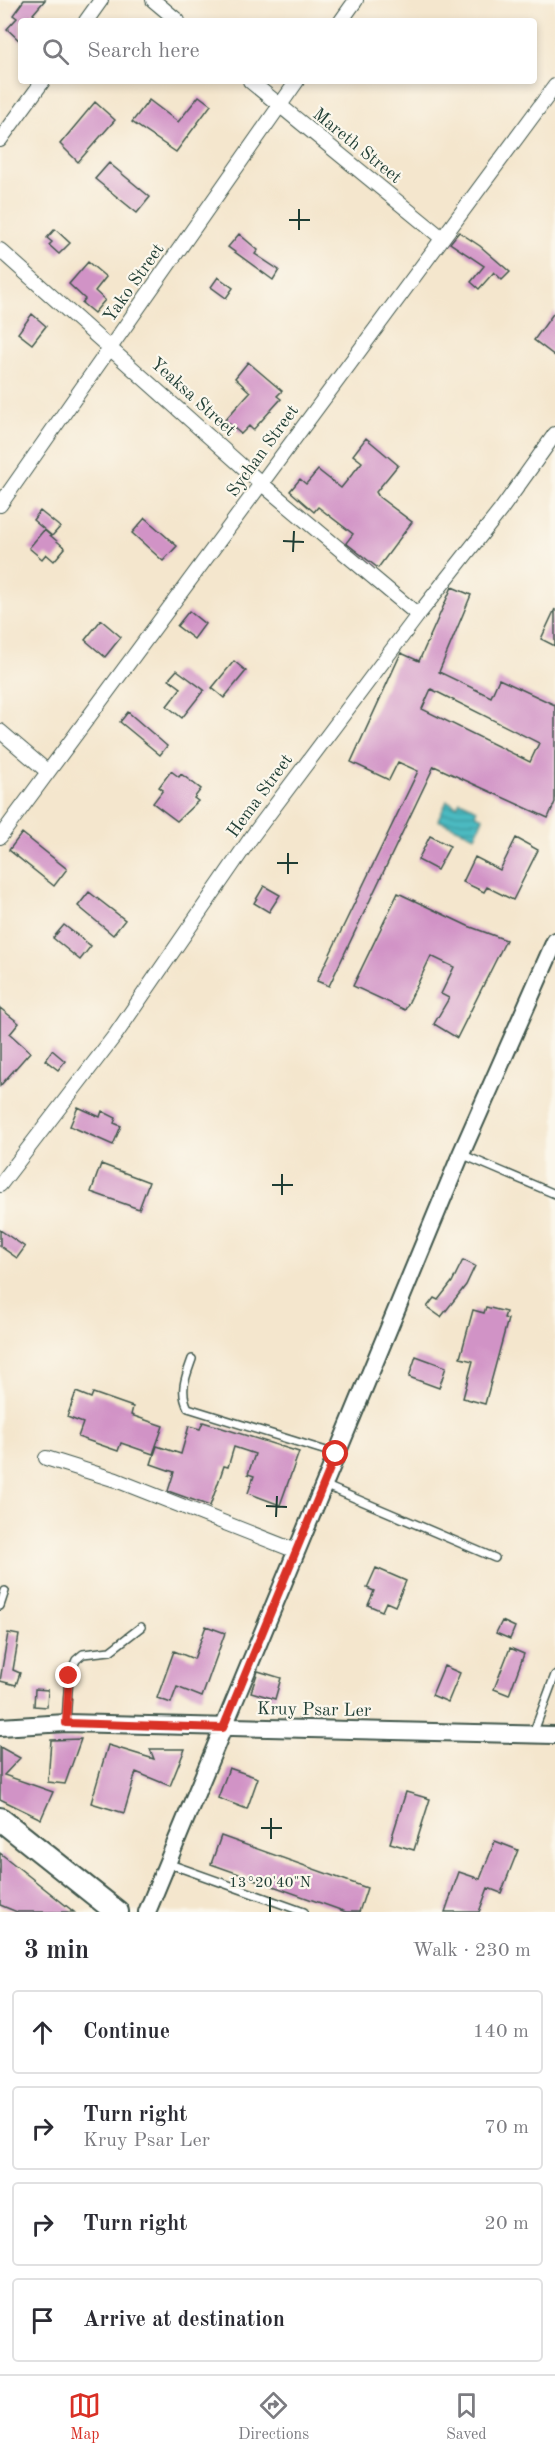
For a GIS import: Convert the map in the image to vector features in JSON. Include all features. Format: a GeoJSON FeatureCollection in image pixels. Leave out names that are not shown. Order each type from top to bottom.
{"type":"FeatureCollection","features":[{"type":"Feature","properties":{"kind":"highway"},"geometry":{"type":"LineString","coordinates":[[0,1819],[117,1912]]}},
{"type":"Feature","properties":{"kind":"street"},"geometry":{"type":"LineString","coordinates":[[88,18],[101,0]]}},
{"type":"Feature","properties":{"kind":"street"},"geometry":{"type":"LineString","coordinates":[[153,0],[174,18]]}},
{"type":"Feature","properties":{"kind":"street"},"geometry":{"type":"LineString","coordinates":[[343,18],[356,0]]}},
{"type":"Feature","properties":{"kind":"street"},"geometry":{"type":"LineString","coordinates":[[0,140],[41,84]]}},
{"type":"Feature","properties":{"kind":"street","name":"Mareth Street"},"geometry":{"type":"LineString","coordinates":[[254,84],[442,238]]}},
{"type":"Feature","properties":{"kind":"street","name":"Yako Street"},"geometry":{"type":"LineString","coordinates":[[0,505],[295,84]]}},
{"type":"Feature","properties":{"kind":"street","name":"Sychan Street"},"geometry":{"type":"LineString","coordinates":[[0,837],[555,86]]}},
{"type":"Feature","properties":{"kind":"street","name":"Yeaksa Street"},"geometry":{"type":"LineString","coordinates":[[0,250],[262,484],[418,615]]}},
{"type":"Feature","properties":{"kind":"street","name":"Hema Street"},"geometry":{"type":"LineString","coordinates":[[0,1185],[116,1034],[253,835],[418,615],[500,512],[555,434]]}},
{"type":"Feature","properties":{"kind":"street"},"geometry":{"type":"LineString","coordinates":[[0,731],[48,772]]}},
{"type":"Feature","properties":{"kind":"street"},"geometry":{"type":"LineString","coordinates":[[147,1912],[461,1154],[555,941]]}},
{"type":"Feature","properties":{"kind":"street"},"geometry":{"type":"LineString","coordinates":[[46,1458],[116,1480],[296,1551]]}},
{"type":"Feature","properties":{"kind":"street","name":"Kruy Psar Ler"},"geometry":{"type":"LineString","coordinates":[[0,1727],[66,1723],[555,1735]]}},
{"type":"Feature","properties":{"kind":"lane"},"geometry":{"type":"LineString","coordinates":[[461,1154],[555,1194]]}},
{"type":"Feature","properties":{"kind":"lane"},"geometry":{"type":"LineString","coordinates":[[192,1359],[183,1387],[183,1399],[188,1408],[336,1454]]}},
{"type":"Feature","properties":{"kind":"lane"},"geometry":{"type":"LineString","coordinates":[[324,1485],[495,1558]]}},
{"type":"Feature","properties":{"kind":"lane"},"geometry":{"type":"LineString","coordinates":[[0,1606],[5,1591]]}},
{"type":"Feature","properties":{"kind":"lane"},"geometry":{"type":"LineString","coordinates":[[66,1723],[69,1676],[76,1660],[83,1654],[110,1651],[141,1627]]}},
{"type":"Feature","properties":{"kind":"lane"},"geometry":{"type":"LineString","coordinates":[[532,1734],[555,1675]]}},
{"type":"Feature","properties":{"kind":"lane"},"geometry":{"type":"LineString","coordinates":[[167,1863],[304,1912]]}},
{"type":"Feature","properties":{"kind":"water"},"geometry":{"type":"Polygon","coordinates":[[[447,801],[457,806],[460,801],[477,809],[475,814],[483,818],[475,836],[438,820],[447,801]]]}},
{"type":"Feature","properties":{"kind":"building"},"geometry":{"type":"Polygon","coordinates":[[[24,0],[45,0],[33,14],[38,18],[18,18],[18,39],[7,29],[17,18],[13,15],[24,0]]]}},
{"type":"Feature","properties":{"kind":"building"},"geometry":{"type":"Polygon","coordinates":[[[199,96],[211,105],[176,152],[132,122],[149,100],[178,122],[199,96]]]}},
{"type":"Feature","properties":{"kind":"building"},"geometry":{"type":"Polygon","coordinates":[[[95,102],[115,120],[78,162],[60,144],[95,102]]]}},
{"type":"Feature","properties":{"kind":"building"},"geometry":{"type":"Polygon","coordinates":[[[109,163],[150,197],[137,213],[95,179],[109,163]]]}},
{"type":"Feature","properties":{"kind":"building"},"geometry":{"type":"Polygon","coordinates":[[[55,229],[70,243],[59,254],[49,245],[52,242],[47,238],[55,229]]]}},
{"type":"Feature","properties":{"kind":"building"},"geometry":{"type":"Polygon","coordinates":[[[459,232],[480,246],[510,272],[502,280],[494,272],[479,289],[471,282],[484,266],[450,243],[459,232]]]}},
{"type":"Feature","properties":{"kind":"building"},"geometry":{"type":"Polygon","coordinates":[[[239,234],[258,250],[255,254],[279,270],[273,280],[228,247],[239,234]]]}},
{"type":"Feature","properties":{"kind":"building"},"geometry":{"type":"Polygon","coordinates":[[[88,262],[106,277],[95,291],[105,300],[94,313],[82,303],[85,299],[69,284],[88,262]]]}},
{"type":"Feature","properties":{"kind":"building"},"geometry":{"type":"Polygon","coordinates":[[[218,277],[233,288],[226,298],[211,287],[218,277]]]}},
{"type":"Feature","properties":{"kind":"building"},"geometry":{"type":"Polygon","coordinates":[[[555,311],[555,356],[534,340],[555,311]]]}},
{"type":"Feature","properties":{"kind":"building"},"geometry":{"type":"Polygon","coordinates":[[[32,314],[46,326],[32,344],[18,333],[32,314]]]}},
{"type":"Feature","properties":{"kind":"building"},"geometry":{"type":"Polygon","coordinates":[[[248,362],[282,391],[277,396],[281,399],[253,430],[249,426],[241,434],[225,420],[250,392],[235,378],[248,362]]]}},
{"type":"Feature","properties":{"kind":"building"},"geometry":{"type":"Polygon","coordinates":[[[366,438],[398,465],[376,492],[379,497],[412,522],[378,568],[346,543],[353,534],[318,507],[314,512],[290,491],[300,479],[306,484],[318,470],[341,488],[362,462],[353,455],[366,438]]]}},
{"type":"Feature","properties":{"kind":"building"},"geometry":{"type":"Polygon","coordinates":[[[40,511],[60,527],[52,536],[33,520],[40,511]]]}},
{"type":"Feature","properties":{"kind":"building"},"geometry":{"type":"Polygon","coordinates":[[[145,518],[177,546],[163,561],[132,533],[145,518]]]}},
{"type":"Feature","properties":{"kind":"building"},"geometry":{"type":"Polygon","coordinates":[[[44,530],[65,548],[54,561],[46,554],[42,559],[29,548],[44,530]]]}},
{"type":"Feature","properties":{"kind":"building"},"geometry":{"type":"Polygon","coordinates":[[[452,587],[471,595],[439,672],[491,697],[499,679],[555,705],[555,802],[548,818],[434,766],[329,986],[317,981],[418,771],[398,762],[389,780],[351,762],[401,653],[419,661],[452,587]],[[431,689],[422,709],[530,762],[539,743],[431,689]]]}},
{"type":"Feature","properties":{"kind":"building"},"geometry":{"type":"Polygon","coordinates":[[[555,609],[555,646],[541,639],[555,609]]]}},
{"type":"Feature","properties":{"kind":"building"},"geometry":{"type":"Polygon","coordinates":[[[189,611],[205,624],[194,639],[177,626],[189,611]]]}},
{"type":"Feature","properties":{"kind":"building"},"geometry":{"type":"Polygon","coordinates":[[[101,620],[121,637],[105,657],[85,640],[101,620]]]}},
{"type":"Feature","properties":{"kind":"building"},"geometry":{"type":"Polygon","coordinates":[[[234,661],[246,671],[224,698],[212,688],[234,661]]]}},
{"type":"Feature","properties":{"kind":"building"},"geometry":{"type":"Polygon","coordinates":[[[177,670],[204,690],[182,718],[167,706],[181,688],[169,679],[177,670]]]}},
{"type":"Feature","properties":{"kind":"building"},"geometry":{"type":"Polygon","coordinates":[[[128,712],[167,746],[160,755],[120,722],[128,712]]]}},
{"type":"Feature","properties":{"kind":"building"},"geometry":{"type":"Polygon","coordinates":[[[171,771],[179,777],[181,774],[201,789],[194,798],[198,801],[177,821],[153,803],[163,790],[159,787],[171,771]]]}},
{"type":"Feature","properties":{"kind":"building"},"geometry":{"type":"Polygon","coordinates":[[[22,833],[67,869],[54,886],[9,850],[22,833]]]}},
{"type":"Feature","properties":{"kind":"building"},"geometry":{"type":"Polygon","coordinates":[[[430,836],[450,846],[437,870],[418,860],[430,836]]]}},
{"type":"Feature","properties":{"kind":"building"},"geometry":{"type":"Polygon","coordinates":[[[516,838],[538,850],[513,900],[487,887],[484,892],[463,882],[475,857],[500,870],[516,838]]]}},
{"type":"Feature","properties":{"kind":"building"},"geometry":{"type":"Polygon","coordinates":[[[264,886],[280,895],[269,912],[254,903],[264,886]]]}},
{"type":"Feature","properties":{"kind":"building"},"geometry":{"type":"Polygon","coordinates":[[[89,892],[125,920],[113,935],[78,906],[89,892]]]}},
{"type":"Feature","properties":{"kind":"building"},"geometry":{"type":"Polygon","coordinates":[[[398,893],[468,926],[506,940],[457,1038],[434,1024],[449,998],[441,994],[454,967],[431,956],[405,1010],[353,986],[398,893]]]}},
{"type":"Feature","properties":{"kind":"building"},"geometry":{"type":"Polygon","coordinates":[[[64,925],[91,946],[80,960],[53,938],[64,925]]]}},
{"type":"Feature","properties":{"kind":"building"},"geometry":{"type":"Polygon","coordinates":[[[0,1008],[19,1023],[10,1034],[30,1052],[0,1086],[0,1008]]]}},
{"type":"Feature","properties":{"kind":"building"},"geometry":{"type":"Polygon","coordinates":[[[52,1050],[65,1061],[58,1070],[45,1060],[52,1050]]]}},
{"type":"Feature","properties":{"kind":"building"},"geometry":{"type":"Polygon","coordinates":[[[78,1107],[100,1117],[102,1111],[116,1118],[114,1123],[121,1126],[113,1145],[70,1126],[78,1107]]]}},
{"type":"Feature","properties":{"kind":"building"},"geometry":{"type":"Polygon","coordinates":[[[101,1164],[149,1182],[139,1209],[91,1192],[101,1164]]]}},
{"type":"Feature","properties":{"kind":"building"},"geometry":{"type":"Polygon","coordinates":[[[0,1230],[25,1247],[17,1258],[0,1246],[0,1230]]]}},
{"type":"Feature","properties":{"kind":"building"},"geometry":{"type":"Polygon","coordinates":[[[463,1260],[475,1266],[466,1285],[441,1317],[427,1307],[434,1298],[438,1300],[452,1282],[463,1260]]]}},
{"type":"Feature","properties":{"kind":"building"},"geometry":{"type":"Polygon","coordinates":[[[486,1307],[506,1312],[504,1318],[508,1319],[485,1404],[463,1398],[473,1361],[460,1358],[473,1310],[484,1313],[486,1307]]]}},
{"type":"Feature","properties":{"kind":"building"},"geometry":{"type":"Polygon","coordinates":[[[416,1356],[446,1367],[439,1388],[409,1377],[416,1356]]]}},
{"type":"Feature","properties":{"kind":"building"},"geometry":{"type":"Polygon","coordinates":[[[76,1392],[91,1398],[93,1393],[133,1407],[131,1415],[163,1426],[153,1454],[121,1443],[118,1451],[78,1437],[83,1423],[67,1417],[76,1392]]]}},
{"type":"Feature","properties":{"kind":"building"},"geometry":{"type":"Polygon","coordinates":[[[203,1422],[299,1452],[280,1505],[248,1493],[254,1476],[248,1474],[255,1454],[234,1447],[228,1467],[224,1466],[210,1506],[168,1491],[174,1472],[151,1464],[157,1446],[181,1454],[189,1426],[200,1429],[203,1422]]]}},
{"type":"Feature","properties":{"kind":"building"},"geometry":{"type":"Polygon","coordinates":[[[376,1568],[406,1581],[395,1606],[386,1602],[382,1611],[368,1605],[374,1591],[367,1588],[376,1568]]]}},
{"type":"Feature","properties":{"kind":"building"},"geometry":{"type":"Polygon","coordinates":[[[502,1621],[515,1627],[510,1639],[496,1633],[502,1621]]]}},
{"type":"Feature","properties":{"kind":"building"},"geometry":{"type":"Polygon","coordinates":[[[206,1626],[225,1633],[202,1697],[177,1687],[171,1703],[157,1698],[174,1651],[194,1659],[206,1626]]]}},
{"type":"Feature","properties":{"kind":"building"},"geometry":{"type":"Polygon","coordinates":[[[8,1633],[19,1635],[13,1670],[20,1673],[16,1685],[0,1681],[8,1633]]]}},
{"type":"Feature","properties":{"kind":"building"},"geometry":{"type":"Polygon","coordinates":[[[510,1648],[524,1654],[509,1695],[494,1689],[510,1648]]]}},
{"type":"Feature","properties":{"kind":"building"},"geometry":{"type":"Polygon","coordinates":[[[444,1666],[460,1673],[448,1702],[432,1695],[444,1666]]]}},
{"type":"Feature","properties":{"kind":"building"},"geometry":{"type":"Polygon","coordinates":[[[258,1671],[281,1678],[275,1699],[251,1692],[258,1671]]]}},
{"type":"Feature","properties":{"kind":"building"},"geometry":{"type":"Polygon","coordinates":[[[35,1689],[48,1690],[47,1707],[34,1706],[35,1689]]]}},
{"type":"Feature","properties":{"kind":"building"},"geometry":{"type":"Polygon","coordinates":[[[81,1739],[65,1784],[48,1782],[51,1740],[81,1739]]]}},
{"type":"Feature","properties":{"kind":"building"},"geometry":{"type":"Polygon","coordinates":[[[108,1745],[154,1759],[150,1749],[185,1749],[170,1786],[136,1772],[124,1813],[91,1803],[108,1745]]]}},
{"type":"Feature","properties":{"kind":"building"},"geometry":{"type":"Polygon","coordinates":[[[0,1747],[20,1758],[4,1775],[53,1792],[41,1819],[0,1799],[0,1747]]]}},
{"type":"Feature","properties":{"kind":"building"},"geometry":{"type":"Polygon","coordinates":[[[229,1768],[258,1778],[247,1809],[218,1798],[229,1768]]]}},
{"type":"Feature","properties":{"kind":"building"},"geometry":{"type":"Polygon","coordinates":[[[406,1792],[430,1799],[414,1850],[390,1843],[406,1792]]]}},
{"type":"Feature","properties":{"kind":"building"},"geometry":{"type":"Polygon","coordinates":[[[221,1836],[367,1888],[359,1912],[346,1912],[211,1864],[221,1836]]]}},
{"type":"Feature","properties":{"kind":"building"},"geometry":{"type":"Polygon","coordinates":[[[495,1841],[518,1850],[501,1893],[488,1888],[479,1912],[445,1912],[459,1872],[480,1879],[495,1841]]]}},
{"type":"Feature","properties":{"kind":"building"},"geometry":{"type":"Polygon","coordinates":[[[0,1853],[74,1912],[17,1912],[0,1905],[0,1853]]]}},
{"type":"Feature","properties":{"kind":"route"},"geometry":{"type":"LineString","coordinates":[[69,1676],[66,1723],[223,1728],[336,1454]]}}]}
